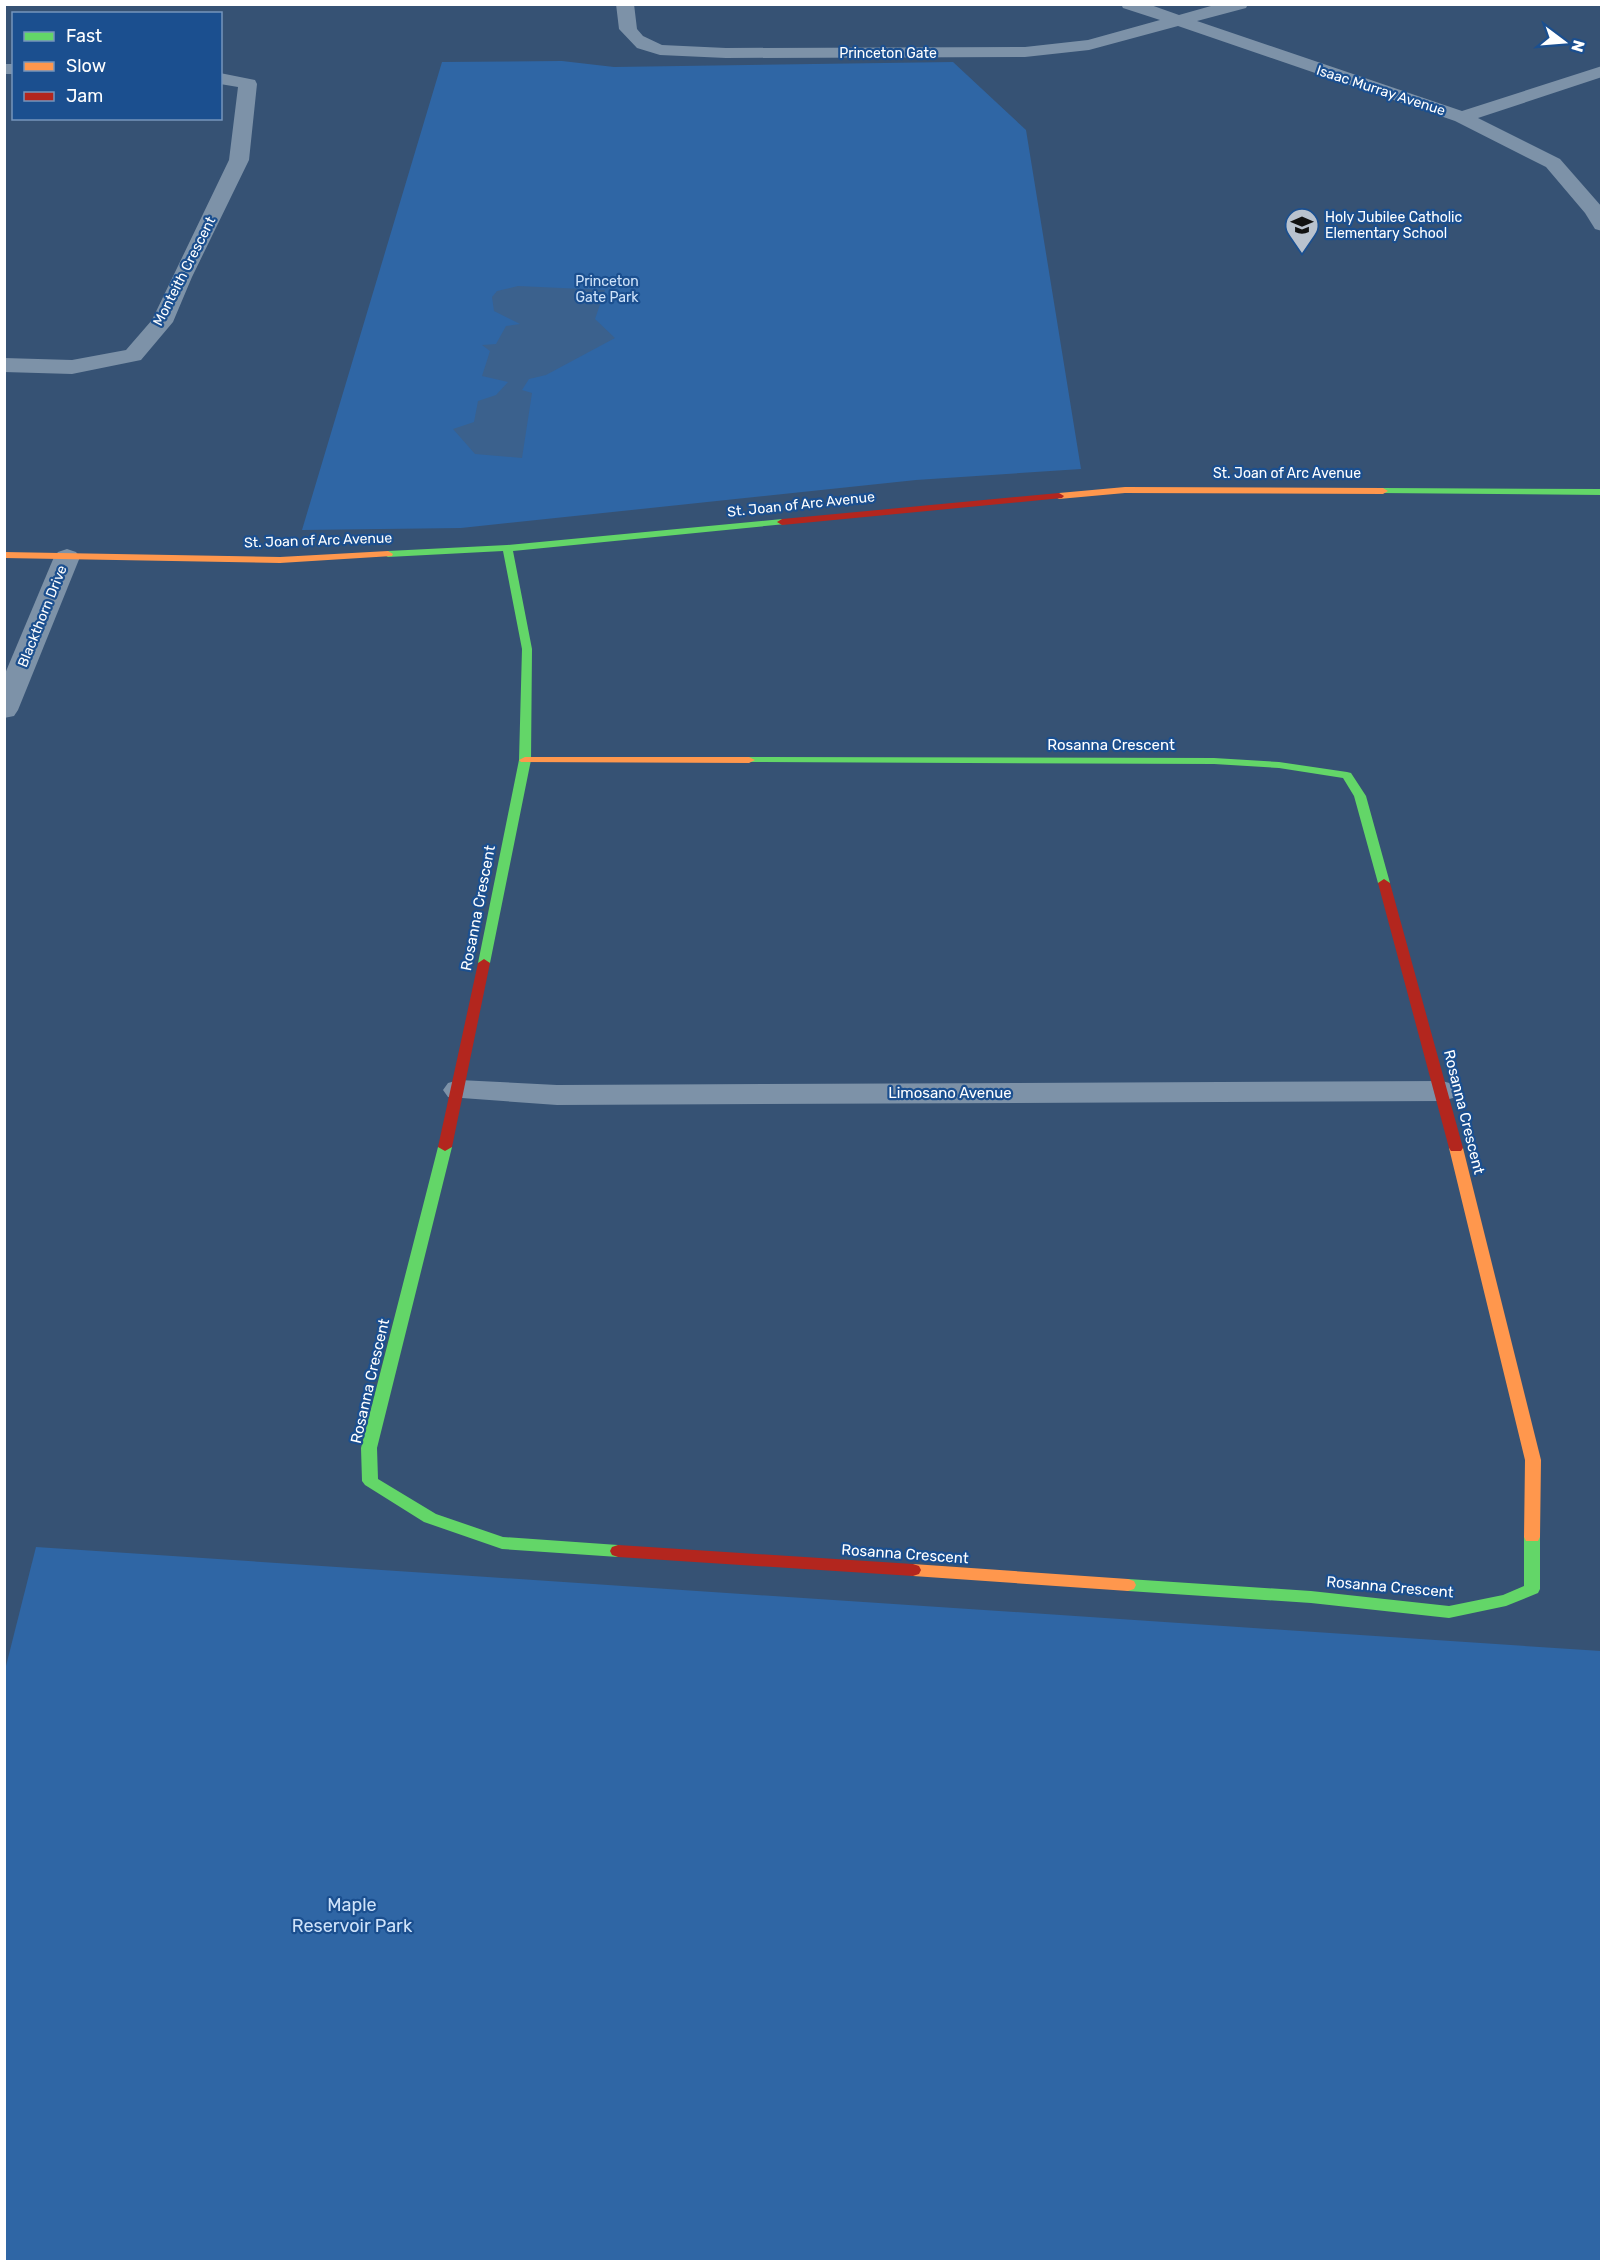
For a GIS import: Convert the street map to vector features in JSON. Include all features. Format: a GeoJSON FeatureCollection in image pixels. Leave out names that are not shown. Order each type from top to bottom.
{"type":"FeatureCollection","features":[{"type":"Feature","properties":{"kind":"street","name":"Princeton Gate"},"geometry":{"type":"LineString","coordinates":[[625,4],[626,27],[631,38],[644,46],[660,50],[696,52],[1025,52],[1089,45],[1179,22]]}},
{"type":"Feature","properties":{"kind":"street","name":"Isaac Murray Avenue"},"geometry":{"type":"LineString","coordinates":[[1129,4],[1462,117],[1554,163],[1594,211],[1602,225]]}},
{"type":"Feature","properties":{"kind":"street"},"geometry":{"type":"LineString","coordinates":[[1179,22],[1240,4]]}},
{"type":"Feature","properties":{"kind":"street"},"geometry":{"type":"LineString","coordinates":[[1462,117],[1602,71]]}},
{"type":"Feature","properties":{"kind":"street","name":"Monteith Crescent"},"geometry":{"type":"LineString","coordinates":[[4,365],[72,367],[133,355],[162,322],[181,277],[239,160],[248,84],[222,78]]}},
{"type":"Feature","properties":{"kind":"street","name":"St. Joan of Arc Avenue"},"geometry":{"type":"LineString","coordinates":[[4,555],[280,560],[507,548],[1125,490],[1602,492]]}},
{"type":"Feature","properties":{"kind":"street","name":"Rosanna Crescent"},"geometry":{"type":"LineString","coordinates":[[507,548],[527,649],[525,760],[459,1090],[369,1448],[370,1481],[430,1518],[502,1544],[1311,1597],[1449,1611],[1506,1600],[1532,1589],[1533,1460],[1442,1091],[1360,796],[1347,775],[1279,765],[1214,761],[525,760]]}},
{"type":"Feature","properties":{"kind":"street","name":"Blackthorn Drive"},"geometry":{"type":"LineString","coordinates":[[4,710],[66,557]]}},
{"type":"Feature","properties":{"kind":"street","name":"Limosano Avenue"},"geometry":{"type":"LineString","coordinates":[[459,1090],[558,1095],[1442,1091]]}},
{"type":"Feature","properties":{"kind":"green space","name":"Princeton Gate Park"},"geometry":{"type":"Polygon","coordinates":[[[562,61],[614,67],[953,62],[1026,130],[1081,469],[916,480],[461,528],[302,530],[442,62],[562,61]]]}},
{"type":"Feature","properties":{"kind":"green space","name":"Maple Reservoir Park"},"geometry":{"type":"Polygon","coordinates":[[[36,1547],[1601,1651],[1601,2261],[5,2261],[5,1670],[36,1547]]]}},
{"type":"Feature","properties":{"kind":"shaded area"},"geometry":{"type":"Polygon","coordinates":[[[518,286],[605,290],[595,319],[615,338],[546,375],[529,379],[522,390],[532,393],[522,458],[475,454],[453,429],[474,422],[478,401],[496,395],[508,382],[482,376],[490,351],[482,345],[496,344],[506,326],[520,324],[494,311],[492,297],[497,291],[518,286]]]}},
{"type":"Feature","properties":{"kind":"traffic: fast"},"geometry":{"type":"LineString","coordinates":[[1383,491],[1602,492]]}},
{"type":"Feature","properties":{"kind":"traffic: fast"},"geometry":{"type":"LineString","coordinates":[[388,554],[507,548],[782,522]]}},
{"type":"Feature","properties":{"kind":"traffic: fast"},"geometry":{"type":"LineString","coordinates":[[484,963],[525,760],[527,649],[507,548]]}},
{"type":"Feature","properties":{"kind":"traffic: fast"},"geometry":{"type":"LineString","coordinates":[[749,760],[1214,761],[1279,765],[1347,775],[1360,796],[1384,883]]}},
{"type":"Feature","properties":{"kind":"traffic: fast"},"geometry":{"type":"LineString","coordinates":[[445,1147],[369,1448],[370,1481],[430,1518],[502,1543],[618,1551]]}},
{"type":"Feature","properties":{"kind":"traffic: fast"},"geometry":{"type":"LineString","coordinates":[[1128,1585],[1311,1597],[1449,1612],[1506,1600],[1532,1589],[1532,1537]]}},
{"type":"Feature","properties":{"kind":"traffic: slow"},"geometry":{"type":"LineString","coordinates":[[1059,496],[1125,490],[1383,491]]}},
{"type":"Feature","properties":{"kind":"traffic: slow"},"geometry":{"type":"LineString","coordinates":[[4,555],[280,560],[388,554]]}},
{"type":"Feature","properties":{"kind":"traffic: slow"},"geometry":{"type":"LineString","coordinates":[[525,760],[749,760]]}},
{"type":"Feature","properties":{"kind":"traffic: slow"},"geometry":{"type":"LineString","coordinates":[[1456,1148],[1533,1460],[1532,1537]]}},
{"type":"Feature","properties":{"kind":"traffic: slow"},"geometry":{"type":"LineString","coordinates":[[913,1570],[1128,1585]]}},
{"type":"Feature","properties":{"kind":"traffic: jam"},"geometry":{"type":"LineString","coordinates":[[782,522],[1059,496]]}},
{"type":"Feature","properties":{"kind":"traffic: jam"},"geometry":{"type":"LineString","coordinates":[[1384,883],[1456,1148]]}},
{"type":"Feature","properties":{"kind":"traffic: jam"},"geometry":{"type":"LineString","coordinates":[[445,1147],[484,963]]}},
{"type":"Feature","properties":{"kind":"traffic: jam"},"geometry":{"type":"LineString","coordinates":[[618,1551],[913,1570]]}},
{"type":"Feature","properties":{"kind":"place","name":"Holy Jubilee Catholic Elementary School"},"geometry":{"type":"Point","coordinates":[1302,254]}}]}
